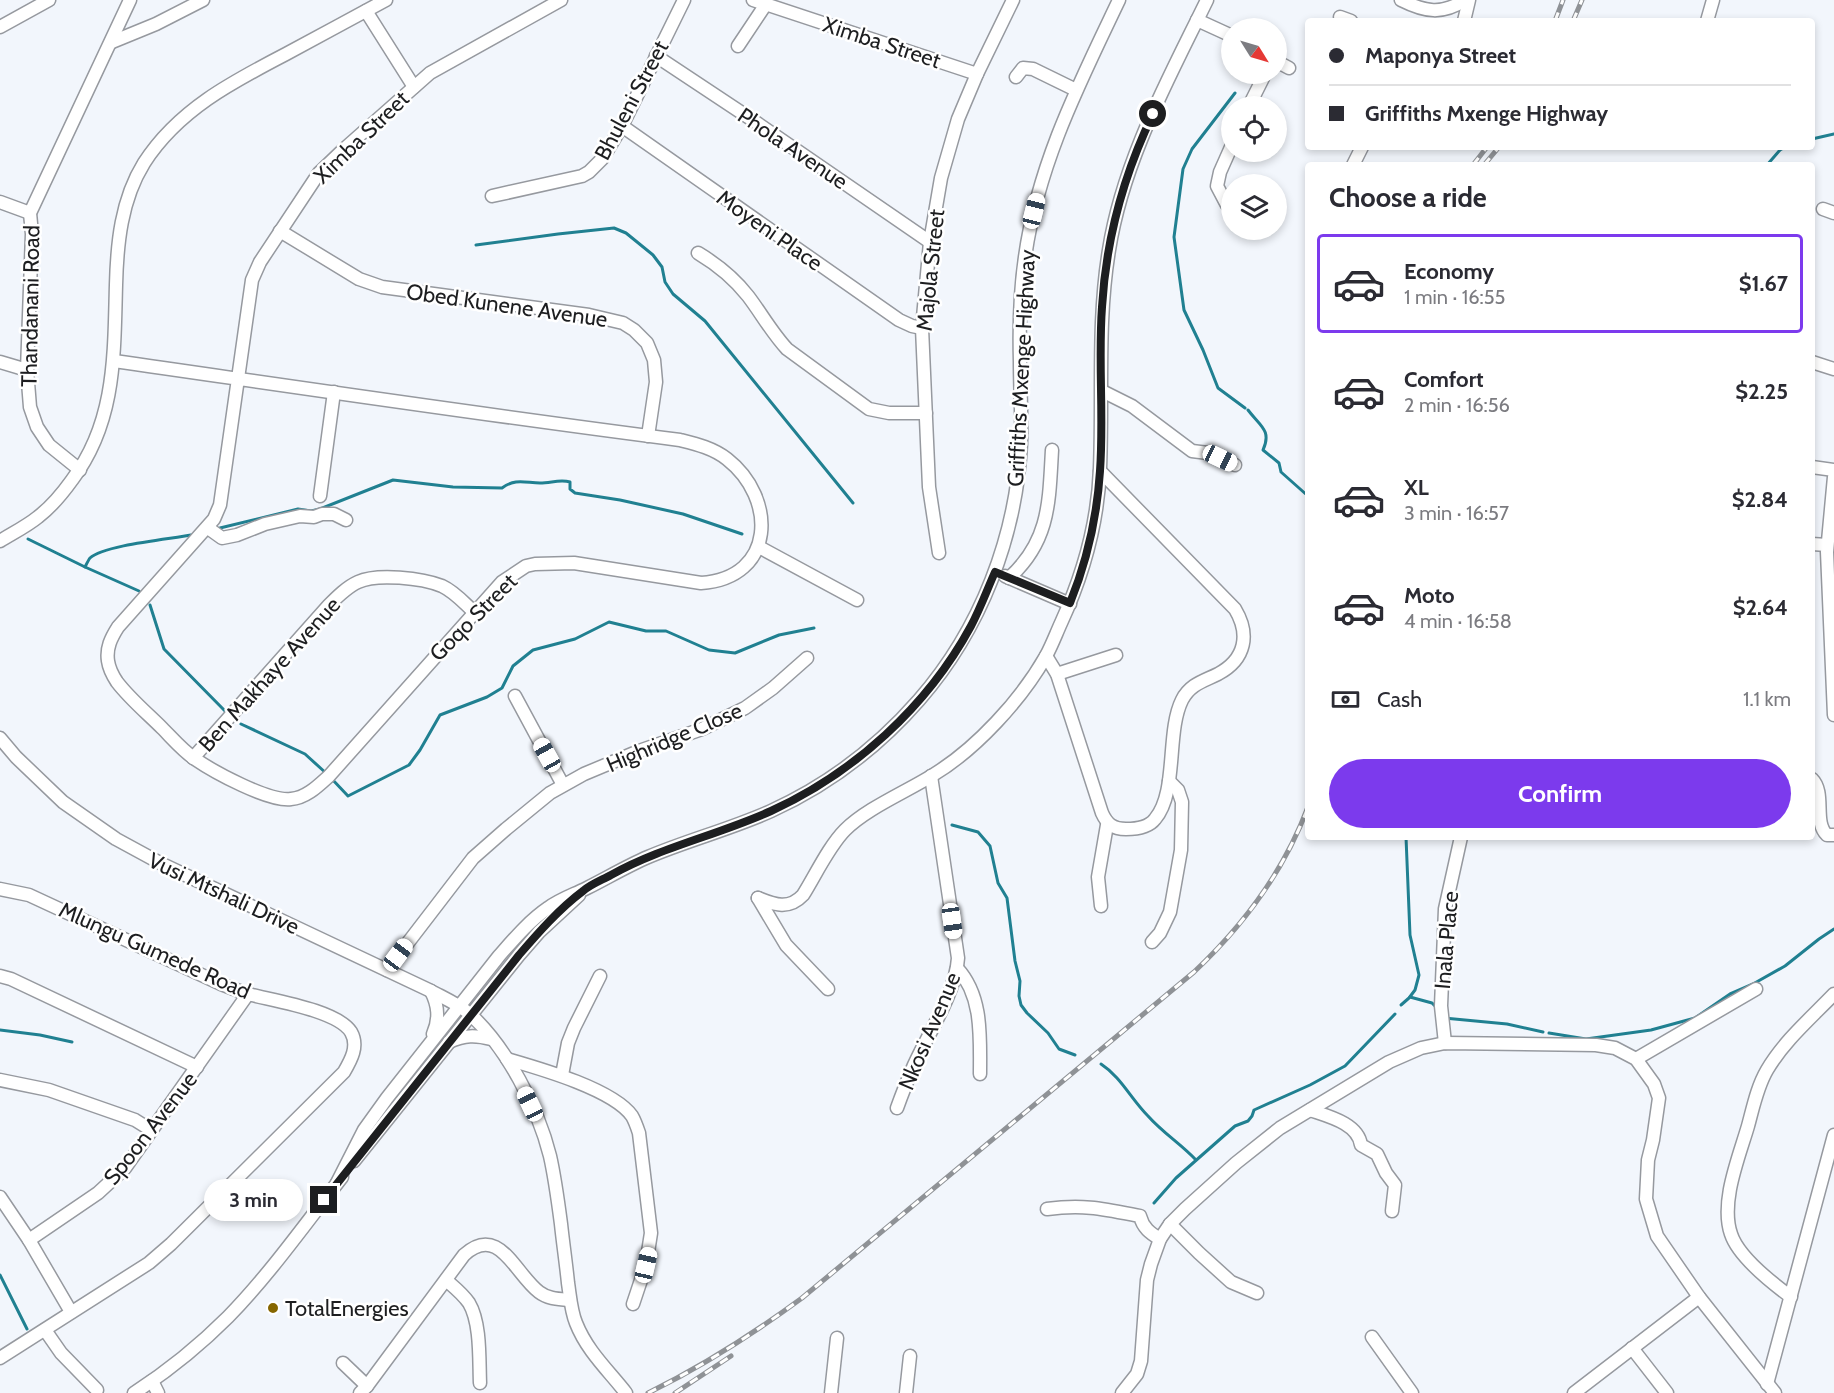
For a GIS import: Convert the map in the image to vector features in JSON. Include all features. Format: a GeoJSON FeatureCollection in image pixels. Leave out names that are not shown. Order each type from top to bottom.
{"type":"FeatureCollection","features":[{"type":"Feature","properties":{"kind":"street"},"geometry":{"type":"LineString","coordinates":[[0,27],[49,0]]}},
{"type":"Feature","properties":{"kind":"street","name":"Thandanani Road"},"geometry":{"type":"LineString","coordinates":[[80,470],[49,445],[37,427],[30,407],[27,370],[32,234],[30,213],[130,0]]}},
{"type":"Feature","properties":{"kind":"street"},"geometry":{"type":"LineString","coordinates":[[112,42],[156,24],[204,0]]}},
{"type":"Feature","properties":{"kind":"street"},"geometry":{"type":"LineString","coordinates":[[0,541],[37,518],[63,492],[80,470],[93,447],[109,396],[114,361],[118,240],[127,203],[144,164],[170,130],[212,95],[386,0]]}},
{"type":"Feature","properties":{"kind":"street","name":"Ximba Street"},"geometry":{"type":"LineString","coordinates":[[238,379],[252,280],[280,231],[319,173],[430,73],[561,0]]}},
{"type":"Feature","properties":{"kind":"street","name":"Bhuleni Street"},"geometry":{"type":"LineString","coordinates":[[492,196],[582,176],[602,159],[622,126],[684,0]]}},
{"type":"Feature","properties":{"kind":"street","name":"Majola Street"},"geometry":{"type":"LineString","coordinates":[[939,553],[929,487],[922,328],[930,242],[947,156],[958,119],[1013,0]]}},
{"type":"Feature","properties":{"kind":"street","name":"Griffiths Mxenge Highway"},"geometry":{"type":"LineString","coordinates":[[337,1183],[364,1130],[387,1098],[499,956],[545,910],[562,898],[584,890],[649,856],[768,812],[797,798],[847,767],[897,723],[942,672],[970,627],[995,572],[1012,512],[1020,462],[1022,420],[1020,325],[1025,256],[1038,194],[1051,149],[1119,0]]}},
{"type":"Feature","properties":{"kind":"street"},"geometry":{"type":"LineString","coordinates":[[828,989],[786,945],[758,898],[783,906],[798,901],[839,836],[847,828],[950,764],[986,733],[1007,710],[1046,656],[1083,571],[1093,532],[1100,471],[1104,285],[1109,248],[1124,184],[1144,133],[1207,0]]}},
{"type":"Feature","properties":{"kind":"street"},"geometry":{"type":"LineString","coordinates":[[1401,0],[1425,16],[1467,0]]}},
{"type":"Feature","properties":{"kind":"street"},"geometry":{"type":"LineString","coordinates":[[1464,18],[1467,0]]}},
{"type":"Feature","properties":{"kind":"street"},"geometry":{"type":"LineString","coordinates":[[1708,18],[1713,0]]}},
{"type":"Feature","properties":{"kind":"street"},"geometry":{"type":"LineString","coordinates":[[738,46],[765,2]]}},
{"type":"Feature","properties":{"kind":"street","name":"Ximba Street"},"geometry":{"type":"LineString","coordinates":[[765,2],[977,74]]}},
{"type":"Feature","properties":{"kind":"street"},"geometry":{"type":"LineString","coordinates":[[366,11],[414,87]]}},
{"type":"Feature","properties":{"kind":"street"},"geometry":{"type":"LineString","coordinates":[[1197,20],[1221,31]]}},
{"type":"Feature","properties":{"kind":"street","name":"Phola Avenue"},"geometry":{"type":"LineString","coordinates":[[656,56],[930,242]]}},
{"type":"Feature","properties":{"kind":"street"},"geometry":{"type":"LineString","coordinates":[[1016,77],[1023,68],[1033,69],[1076,90]]}},
{"type":"Feature","properties":{"kind":"street","name":"Moyeni Place"},"geometry":{"type":"LineString","coordinates":[[622,126],[899,320],[922,328]]}},
{"type":"Feature","properties":{"kind":"street"},"geometry":{"type":"LineString","coordinates":[[1221,194],[1217,186],[1225,162]]}},
{"type":"Feature","properties":{"kind":"street"},"geometry":{"type":"LineString","coordinates":[[0,202],[30,213]]}},
{"type":"Feature","properties":{"kind":"street","name":"Obed Kunene Avenue"},"geometry":{"type":"LineString","coordinates":[[280,231],[370,284],[597,316],[623,323],[647,343],[654,360],[656,382],[648,436]]}},
{"type":"Feature","properties":{"kind":"street"},"geometry":{"type":"LineString","coordinates":[[698,253],[717,264],[748,295],[779,340],[788,349],[846,393],[869,409],[889,413],[926,413]]}},
{"type":"Feature","properties":{"kind":"street"},"geometry":{"type":"LineString","coordinates":[[114,361],[680,440],[711,449],[725,458],[747,479],[760,506],[762,520],[759,547],[857,600]]}},
{"type":"Feature","properties":{"kind":"street"},"geometry":{"type":"LineString","coordinates":[[0,363],[27,370]]}},
{"type":"Feature","properties":{"kind":"street"},"geometry":{"type":"LineString","coordinates":[[1815,363],[1834,369]]}},
{"type":"Feature","properties":{"kind":"street","name":"Goqo Street"},"geometry":{"type":"LineString","coordinates":[[238,379],[220,505],[214,519],[118,627],[107,651],[108,662],[117,681],[193,758],[273,798],[293,799],[306,795],[316,788],[502,582],[526,566],[574,563],[701,583],[732,575],[743,567],[759,547]]}},
{"type":"Feature","properties":{"kind":"street"},"geometry":{"type":"LineString","coordinates":[[1102,391],[1132,406],[1192,451],[1208,453],[1234,465]]}},
{"type":"Feature","properties":{"kind":"street"},"geometry":{"type":"LineString","coordinates":[[320,496],[334,392]]}},
{"type":"Feature","properties":{"kind":"street"},"geometry":{"type":"LineString","coordinates":[[1010,578],[1029,558],[1041,534],[1050,492],[1052,450]]}},
{"type":"Feature","properties":{"kind":"street"},"geometry":{"type":"LineString","coordinates":[[1815,467],[1834,470]]}},
{"type":"Feature","properties":{"kind":"street"},"geometry":{"type":"LineString","coordinates":[[1100,471],[1235,609],[1243,625],[1245,639],[1240,654],[1220,673],[1200,682],[1183,698],[1177,716],[1169,781],[1156,819],[1140,828],[1117,829],[1107,825]]}},
{"type":"Feature","properties":{"kind":"street"},"geometry":{"type":"LineString","coordinates":[[1834,477],[1827,545],[1834,715]]}},
{"type":"Feature","properties":{"kind":"street"},"geometry":{"type":"LineString","coordinates":[[208,528],[222,538],[265,524],[300,516],[314,517],[334,514],[346,520]]}},
{"type":"Feature","properties":{"kind":"street"},"geometry":{"type":"LineString","coordinates":[[1815,544],[1827,545]]}},
{"type":"Feature","properties":{"kind":"street"},"geometry":{"type":"LineString","coordinates":[[995,572],[1070,603]]}},
{"type":"Feature","properties":{"kind":"street","name":"Ben Makhaye Avenue"},"geometry":{"type":"LineString","coordinates":[[193,758],[329,605],[358,582],[381,577],[432,583],[452,592],[474,612]]}},
{"type":"Feature","properties":{"kind":"street"},"geometry":{"type":"LineString","coordinates":[[1057,674],[1116,654]]}},
{"type":"Feature","properties":{"kind":"street"},"geometry":{"type":"LineString","coordinates":[[1046,656],[1057,674],[1107,825],[1098,877],[1101,906]]}},
{"type":"Feature","properties":{"kind":"street","name":"Highridge Close"},"geometry":{"type":"LineString","coordinates":[[387,970],[473,858],[513,822],[563,785],[584,774],[639,751],[702,729],[745,708],[773,688],[807,658]]}},
{"type":"Feature","properties":{"kind":"street"},"geometry":{"type":"LineString","coordinates":[[515,696],[563,785]]}},
{"type":"Feature","properties":{"kind":"street","name":"Vusi Mtshali Drive"},"geometry":{"type":"LineString","coordinates":[[0,738],[15,757],[63,802],[116,839],[154,860],[431,991],[459,1006],[470,1015],[507,1059],[530,1104],[549,1154],[558,1197],[574,1320],[590,1350],[625,1391]]}},
{"type":"Feature","properties":{"kind":"street","name":"Nkosi Avenue"},"geometry":{"type":"LineString","coordinates":[[897,1108],[914,1065],[944,1004],[957,968],[958,958],[931,776]]}},
{"type":"Feature","properties":{"kind":"street"},"geometry":{"type":"LineString","coordinates":[[1152,942],[1160,933],[1170,912],[1181,850],[1182,802],[1178,790],[1169,781]]}},
{"type":"Feature","properties":{"kind":"street"},"geometry":{"type":"LineString","coordinates":[[1815,781],[1819,792],[1822,829],[1827,835],[1834,835]]}},
{"type":"Feature","properties":{"kind":"street","name":"Inala Place"},"geometry":{"type":"LineString","coordinates":[[1445,1043],[1441,1006],[1445,909],[1460,840]]}},
{"type":"Feature","properties":{"kind":"street","name":"Mlungu Gumede Road"},"geometry":{"type":"LineString","coordinates":[[0,889],[29,895],[221,984],[248,994],[330,1016],[351,1032],[354,1041],[354,1051],[344,1072],[159,1255],[0,1358]]}},
{"type":"Feature","properties":{"kind":"street","name":"Griffiths Mxenge Highway"},"geometry":{"type":"LineString","coordinates":[[134,1393],[178,1361],[229,1316],[285,1251],[470,1015],[539,932],[584,890]]}},
{"type":"Feature","properties":{"kind":"street"},"geometry":{"type":"LineString","coordinates":[[957,968],[969,983],[975,999],[980,1028],[980,1074]]}},
{"type":"Feature","properties":{"kind":"street"},"geometry":{"type":"LineString","coordinates":[[0,976],[11,979],[197,1067]]}},
{"type":"Feature","properties":{"kind":"street"},"geometry":{"type":"LineString","coordinates":[[562,1075],[568,1043],[600,976]]}},
{"type":"Feature","properties":{"kind":"street"},"geometry":{"type":"LineString","coordinates":[[1636,1059],[1756,989]]}},
{"type":"Feature","properties":{"kind":"street"},"geometry":{"type":"LineString","coordinates":[[424,1050],[434,1032],[438,1016],[436,1000],[431,991]]}},
{"type":"Feature","properties":{"kind":"street","name":"Spoon Avenue"},"geometry":{"type":"LineString","coordinates":[[29,1240],[98,1193],[136,1154],[248,994]]}},
{"type":"Feature","properties":{"kind":"street"},"geometry":{"type":"LineString","coordinates":[[1791,1297],[1751,1262],[1733,1239],[1728,1221],[1729,1196],[1763,1076],[1782,1049],[1834,994]]}},
{"type":"Feature","properties":{"kind":"street"},"geometry":{"type":"LineString","coordinates":[[447,1044],[475,1035],[491,1039]]}},
{"type":"Feature","properties":{"kind":"street"},"geometry":{"type":"LineString","coordinates":[[1129,1391],[1141,1362],[1147,1280],[1160,1239],[1170,1224],[1236,1163],[1280,1128],[1389,1062],[1421,1048],[1445,1043],[1596,1045],[1615,1048],[1636,1059],[1648,1073],[1659,1098],[1647,1172],[1646,1198],[1657,1236],[1699,1297],[1771,1388]]}},
{"type":"Feature","properties":{"kind":"street"},"geometry":{"type":"LineString","coordinates":[[507,1059],[562,1075],[606,1096],[632,1115],[639,1133],[651,1233],[646,1265],[633,1304]]}},
{"type":"Feature","properties":{"kind":"street"},"geometry":{"type":"LineString","coordinates":[[0,1080],[49,1090],[135,1120],[151,1130]]}},
{"type":"Feature","properties":{"kind":"street"},"geometry":{"type":"LineString","coordinates":[[1310,1110],[1331,1117],[1353,1130],[1360,1137],[1361,1145],[1377,1154],[1395,1185],[1392,1211]]}},
{"type":"Feature","properties":{"kind":"street"},"geometry":{"type":"LineString","coordinates":[[1771,1388],[1791,1297],[1834,1135]]}},
{"type":"Feature","properties":{"kind":"street"},"geometry":{"type":"LineString","coordinates":[[0,1197],[29,1240],[71,1312]]}},
{"type":"Feature","properties":{"kind":"street"},"geometry":{"type":"LineString","coordinates":[[1047,1209],[1092,1206],[1140,1216],[1142,1225],[1160,1239]]}},
{"type":"Feature","properties":{"kind":"street"},"geometry":{"type":"LineString","coordinates":[[1170,1224],[1231,1282],[1257,1293]]}},
{"type":"Feature","properties":{"kind":"street"},"geometry":{"type":"LineString","coordinates":[[343,1363],[364,1390],[464,1255],[478,1245],[492,1246],[508,1257],[540,1292],[555,1299],[570,1300]]}},
{"type":"Feature","properties":{"kind":"street"},"geometry":{"type":"LineString","coordinates":[[446,1280],[460,1292],[475,1315],[480,1383]]}},
{"type":"Feature","properties":{"kind":"street"},"geometry":{"type":"LineString","coordinates":[[1574,1393],[1699,1297]]}},
{"type":"Feature","properties":{"kind":"street"},"geometry":{"type":"LineString","coordinates":[[45,1330],[61,1353],[97,1390]]}},
{"type":"Feature","properties":{"kind":"street"},"geometry":{"type":"LineString","coordinates":[[1372,1337],[1412,1393]]}},
{"type":"Feature","properties":{"kind":"street"},"geometry":{"type":"LineString","coordinates":[[831,1393],[837,1338]]}},
{"type":"Feature","properties":{"kind":"street"},"geometry":{"type":"LineString","coordinates":[[1632,1348],[1667,1393]]}},
{"type":"Feature","properties":{"kind":"street"},"geometry":{"type":"LineString","coordinates":[[906,1393],[910,1356]]}},
{"type":"Feature","properties":{"kind":"street"},"geometry":{"type":"LineString","coordinates":[[152,1382],[158,1393]]}},
{"type":"Feature","properties":{"kind":"waterway"},"geometry":{"type":"LineString","coordinates":[[1235,93],[1192,149],[1183,169],[1174,237],[1184,310],[1218,388],[1245,408]]}},
{"type":"Feature","properties":{"kind":"waterway"},"geometry":{"type":"LineString","coordinates":[[1815,138],[1834,134]]}},
{"type":"Feature","properties":{"kind":"waterway"},"geometry":{"type":"LineString","coordinates":[[1770,162],[1780,150]]}},
{"type":"Feature","properties":{"kind":"waterway"},"geometry":{"type":"LineString","coordinates":[[476,245],[614,228],[626,233],[653,255],[662,267],[665,282],[673,294],[705,321],[853,503]]}},
{"type":"Feature","properties":{"kind":"waterway"},"geometry":{"type":"LineString","coordinates":[[1248,410],[1265,433],[1263,450],[1279,463],[1281,472],[1305,493]]}},
{"type":"Feature","properties":{"kind":"waterway"},"geometry":{"type":"LineString","coordinates":[[220,528],[298,509],[311,511],[320,509],[393,480],[453,487],[502,488],[516,482],[563,481],[570,482],[570,489],[575,493],[683,514],[742,534]]}},
{"type":"Feature","properties":{"kind":"waterway"},"geometry":{"type":"LineString","coordinates":[[28,539],[85,567],[90,558],[109,549],[191,535]]}},
{"type":"Feature","properties":{"kind":"waterway"},"geometry":{"type":"LineString","coordinates":[[85,567],[139,591]]}},
{"type":"Feature","properties":{"kind":"waterway"},"geometry":{"type":"LineString","coordinates":[[150,605],[164,649],[226,712]]}},
{"type":"Feature","properties":{"kind":"waterway"},"geometry":{"type":"LineString","coordinates":[[331,778],[348,796],[409,765],[440,715],[487,697],[502,688],[513,666],[533,650],[575,639],[609,622],[646,631],[666,631],[709,650],[735,653],[779,635],[814,628]]}},
{"type":"Feature","properties":{"kind":"waterway"},"geometry":{"type":"LineString","coordinates":[[241,724],[305,754],[327,774]]}},
{"type":"Feature","properties":{"kind":"waterway"},"geometry":{"type":"LineString","coordinates":[[952,825],[978,832],[990,846],[998,883],[1007,898],[1015,961],[1020,981],[1021,1005],[1048,1033],[1059,1049],[1075,1055]]}},
{"type":"Feature","properties":{"kind":"waterway"},"geometry":{"type":"LineString","coordinates":[[1401,1005],[1415,990],[1419,975],[1410,935],[1406,840]]}},
{"type":"Feature","properties":{"kind":"waterway"},"geometry":{"type":"LineString","coordinates":[[1549,1033],[1586,1039],[1651,1030],[1695,1018],[1730,994],[1785,966],[1834,929]]}},
{"type":"Feature","properties":{"kind":"waterway"},"geometry":{"type":"LineString","coordinates":[[1410,997],[1432,1003],[1438,1009]]}},
{"type":"Feature","properties":{"kind":"waterway"},"geometry":{"type":"LineString","coordinates":[[1154,1203],[1176,1178],[1235,1126],[1248,1121],[1254,1110],[1310,1085],[1345,1066],[1395,1014]]}},
{"type":"Feature","properties":{"kind":"waterway"},"geometry":{"type":"LineString","coordinates":[[1444,1018],[1507,1024],[1543,1032]]}},
{"type":"Feature","properties":{"kind":"waterway"},"geometry":{"type":"LineString","coordinates":[[0,1030],[72,1042]]}},
{"type":"Feature","properties":{"kind":"waterway"},"geometry":{"type":"LineString","coordinates":[[1101,1064],[1114,1075],[1154,1122],[1196,1160]]}},
{"type":"Feature","properties":{"kind":"waterway"},"geometry":{"type":"LineString","coordinates":[[0,1275],[27,1329]]}},
{"type":"Feature","properties":{"kind":"railway"},"geometry":{"type":"LineString","coordinates":[[1556,18],[1563,0]]}},
{"type":"Feature","properties":{"kind":"railway"},"geometry":{"type":"LineString","coordinates":[[1574,18],[1582,0]]}},
{"type":"Feature","properties":{"kind":"railway"},"geometry":{"type":"LineString","coordinates":[[1475,162],[1485,150]]}},
{"type":"Feature","properties":{"kind":"railway"},"geometry":{"type":"LineString","coordinates":[[1486,162],[1496,150]]}},
{"type":"Feature","properties":{"kind":"railway"},"geometry":{"type":"LineString","coordinates":[[648,1393],[727,1349],[802,1298],[1194,972],[1230,935],[1261,896],[1287,853],[1305,814]]}},
{"type":"Feature","properties":{"kind":"railway"},"geometry":{"type":"LineString","coordinates":[[675,1393],[731,1356]]}},
{"type":"Feature","properties":{"kind":"place","name":"TotalEnergies"},"geometry":{"type":"Point","coordinates":[273,1308]}},
{"type":"Feature","properties":{"kind":"route"},"geometry":{"type":"LineString","coordinates":[[324,1200],[519,955],[539,932],[584,890],[649,856],[768,812],[797,798],[847,767],[897,723],[942,672],[970,627],[995,572],[1070,603],[1083,571],[1093,532],[1100,471],[1102,309],[1109,248],[1124,184],[1153,114]]}}]}
